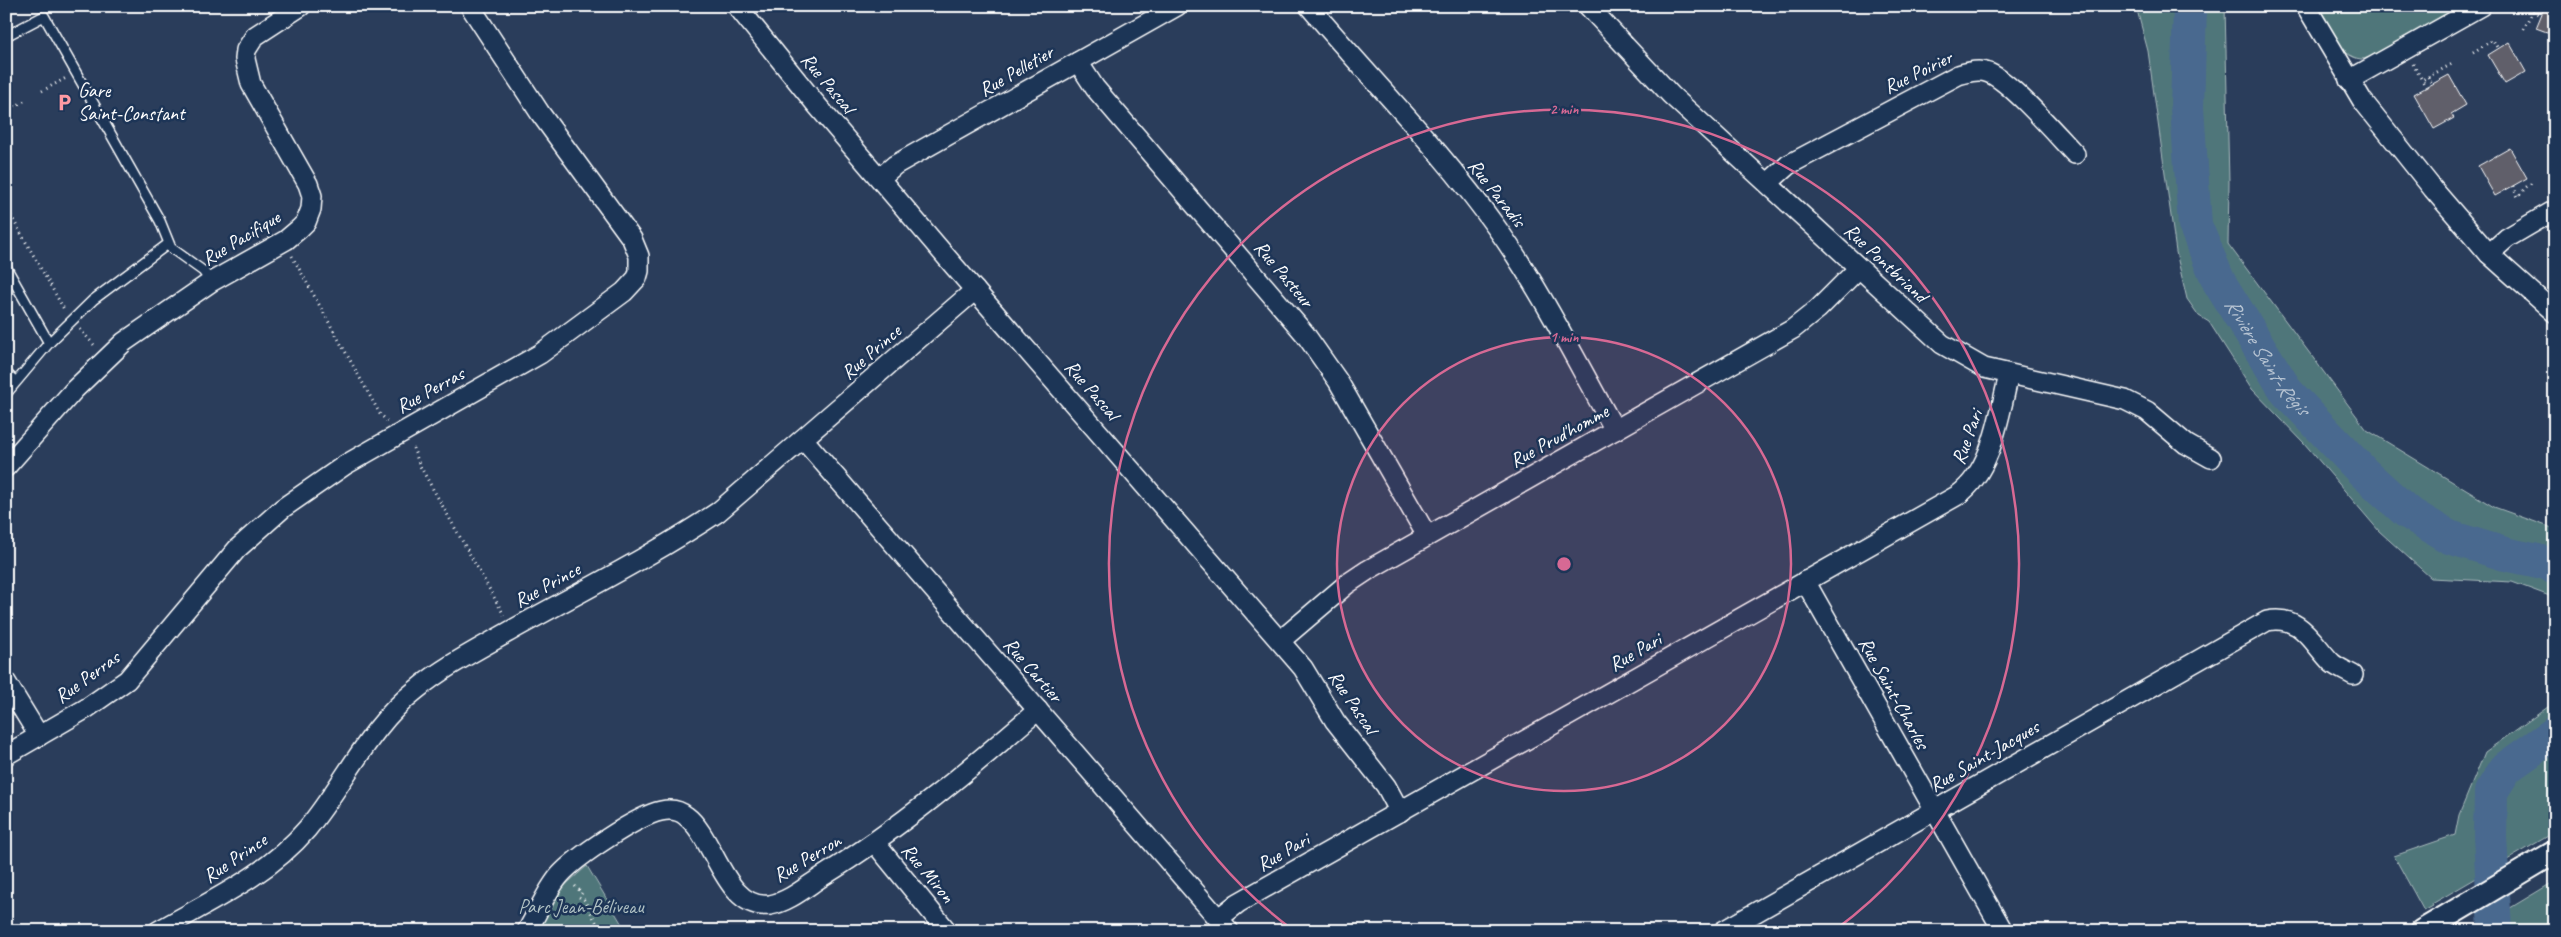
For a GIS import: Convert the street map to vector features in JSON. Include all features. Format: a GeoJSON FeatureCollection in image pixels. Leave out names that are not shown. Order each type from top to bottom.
{"type":"FeatureCollection","features":[{"type":"Feature","properties":{"kind":"street","name":"Rue Pacifique"},"geometry":{"type":"LineString","coordinates":[[6,467],[106,358],[145,326],[211,282],[286,240],[299,229],[309,215],[312,196],[308,184],[251,84],[245,59],[250,42],[255,36],[301,6]]}},
{"type":"Feature","properties":{"kind":"street","name":"Rue Perras"},"geometry":{"type":"LineString","coordinates":[[6,755],[87,708],[127,680],[237,548],[283,508],[345,465],[540,354],[624,292],[637,278],[640,263],[632,239],[535,106],[470,6]]}},
{"type":"Feature","properties":{"kind":"street","name":"Rue Pelletier"},"geometry":{"type":"LineString","coordinates":[[880,178],[895,165],[1176,6]]}},
{"type":"Feature","properties":{"kind":"street","name":"Rue Paradis"},"geometry":{"type":"LineString","coordinates":[[1309,6],[1457,177],[1496,226],[1518,260],[1615,430]]}},
{"type":"Feature","properties":{"kind":"street","name":"Rue Pontbriand"},"geometry":{"type":"LineString","coordinates":[[1588,6],[1671,95],[1768,183],[1858,269],[1942,344],[1984,368],[2125,400],[2146,411],[2186,444],[2211,458]]}},
{"type":"Feature","properties":{"kind":"street"},"geometry":{"type":"LineString","coordinates":[[2306,6],[2370,112],[2463,227],[2489,254],[2555,312]]}},
{"type":"Feature","properties":{"kind":"street"},"geometry":{"type":"LineString","coordinates":[[2349,80],[2481,6]]}},
{"type":"Feature","properties":{"kind":"street","name":"Rue Pascal"},"geometry":{"type":"LineString","coordinates":[[741,8],[880,178],[975,290],[1280,641],[1302,668],[1335,720],[1386,786],[1400,812]]}},
{"type":"Feature","properties":{"kind":"street","name":"Rue Pasteur"},"geometry":{"type":"LineString","coordinates":[[1078,62],[1095,88],[1305,334],[1338,381],[1427,536]]}},
{"type":"Feature","properties":{"kind":"street","name":"Rue Poirier"},"geometry":{"type":"LineString","coordinates":[[1768,183],[1788,165],[1958,75],[1979,70],[1988,72],[2006,84],[2074,154]]}},
{"type":"Feature","properties":{"kind":"street"},"geometry":{"type":"LineString","coordinates":[[2489,254],[2508,238],[2555,210]]}},
{"type":"Feature","properties":{"kind":"street","name":"Rue Prud'homme"},"geometry":{"type":"LineString","coordinates":[[1280,641],[1357,577],[1793,329],[1818,309],[1858,269]]}},
{"type":"Feature","properties":{"kind":"street","name":"Rue Prince"},"geometry":{"type":"LineString","coordinates":[[158,931],[256,876],[276,860],[307,829],[392,714],[413,692],[430,679],[698,526],[739,495],[975,290]]}},
{"type":"Feature","properties":{"kind":"street","name":"Rue Pari"},"geometry":{"type":"LineString","coordinates":[[1224,924],[1238,904],[1958,495],[1971,484],[1984,466],[2010,375]]}},
{"type":"Feature","properties":{"kind":"street","name":"Rue Cartier"},"geometry":{"type":"LineString","coordinates":[[803,439],[1224,924]]}},
{"type":"Feature","properties":{"kind":"street","name":"Rue Saint-Charles"},"geometry":{"type":"LineString","coordinates":[[1805,581],[2003,931]]}},
{"type":"Feature","properties":{"kind":"street","name":"Rue Saint-Jacques"},"geometry":{"type":"LineString","coordinates":[[1723,931],[2267,621],[2276,619],[2286,621],[2302,628],[2334,664],[2353,675]]}},
{"type":"Feature","properties":{"kind":"street"},"geometry":{"type":"LineString","coordinates":[[6,682],[39,736]]}},
{"type":"Feature","properties":{"kind":"street","name":"Rue Perron"},"geometry":{"type":"LineString","coordinates":[[527,931],[550,889],[570,865],[591,849],[645,817],[660,811],[669,810],[686,816],[699,830],[735,890],[748,901],[762,905],[786,899],[875,842],[956,780],[1038,710]]}},
{"type":"Feature","properties":{"kind":"street","name":"Rue Miron"},"geometry":{"type":"LineString","coordinates":[[875,842],[947,931]]}},
{"type":"Feature","properties":{"kind":"street"},"geometry":{"type":"LineString","coordinates":[[2422,931],[2555,852]]}},
{"type":"Feature","properties":{"kind":"lane"},"geometry":{"type":"LineString","coordinates":[[6,36],[44,16],[163,226],[168,244],[174,252],[203,271],[211,282]]}},
{"type":"Feature","properties":{"kind":"lane"},"geometry":{"type":"LineString","coordinates":[[6,394],[15,381],[50,343],[93,300],[168,244]]}},
{"type":"Feature","properties":{"kind":"lane"},"geometry":{"type":"LineString","coordinates":[[6,267],[50,343]]}},
{"type":"Feature","properties":{"kind":"lane"},"geometry":{"type":"LineString","coordinates":[[6,372],[15,381]]}},
{"type":"Feature","properties":{"kind":"path"},"geometry":{"type":"LineString","coordinates":[[2523,29],[2534,11],[2541,16]]}},
{"type":"Feature","properties":{"kind":"path"},"geometry":{"type":"LineString","coordinates":[[2473,52],[2492,40],[2498,49]]}},
{"type":"Feature","properties":{"kind":"path"},"geometry":{"type":"LineString","coordinates":[[2426,87],[2422,80],[2454,63]]}},
{"type":"Feature","properties":{"kind":"path"},"geometry":{"type":"LineString","coordinates":[[2428,77],[2432,84]]}},
{"type":"Feature","properties":{"kind":"path"},"geometry":{"type":"LineString","coordinates":[[42,91],[65,78]]}},
{"type":"Feature","properties":{"kind":"path"},"geometry":{"type":"LineString","coordinates":[[6,112],[24,101]]}},
{"type":"Feature","properties":{"kind":"path"},"geometry":{"type":"LineString","coordinates":[[2513,186],[2518,197],[2533,182]]}},
{"type":"Feature","properties":{"kind":"path"},"geometry":{"type":"LineString","coordinates":[[6,207],[65,311]]}},
{"type":"Feature","properties":{"kind":"path"},"geometry":{"type":"LineString","coordinates":[[290,250],[380,414],[389,423]]}},
{"type":"Feature","properties":{"kind":"path"},"geometry":{"type":"LineString","coordinates":[[79,329],[97,349]]}},
{"type":"Feature","properties":{"kind":"path"},"geometry":{"type":"LineString","coordinates":[[409,441],[420,466],[506,619]]}},
{"type":"Feature","properties":{"kind":"path"},"geometry":{"type":"LineString","coordinates":[[569,880],[582,893],[578,897],[584,900],[601,931]]}},
{"type":"Feature","properties":{"kind":"shaded area"},"geometry":{"type":"Polygon","coordinates":[[[6,705],[14,724],[11,736],[6,740],[6,705]]]}},
{"type":"Feature","properties":{"kind":"green space"},"geometry":{"type":"Polygon","coordinates":[[[2138,6],[2225,6],[2229,183],[2228,244],[2367,430],[2494,507],[2555,529],[2555,598],[2512,582],[2431,578],[2379,531],[2304,443],[2252,389],[2209,322],[2199,316],[2187,299],[2176,252],[2148,51],[2137,10],[2138,6]]]}},
{"type":"Feature","properties":{"kind":"green space"},"geometry":{"type":"Polygon","coordinates":[[[2319,6],[2460,6],[2380,53],[2361,59],[2353,57],[2340,46],[2329,30],[2319,6]]]}},
{"type":"Feature","properties":{"kind":"green space"},"geometry":{"type":"Polygon","coordinates":[[[2555,702],[2555,832],[2432,904],[2433,906],[2424,911],[2394,856],[2455,835],[2459,815],[2485,752],[2555,702]]]}},
{"type":"Feature","properties":{"kind":"green space","name":"Parc Jean-Béliveau"},"geometry":{"type":"Polygon","coordinates":[[[587,866],[626,931],[537,931],[563,887],[587,866]]]}},
{"type":"Feature","properties":{"kind":"green space"},"geometry":{"type":"Polygon","coordinates":[[[2555,881],[2555,931],[2472,931],[2555,881]]]}},
{"type":"Feature","properties":{"kind":"building"},"geometry":{"type":"Polygon","coordinates":[[[2545,6],[2555,6],[2555,35],[2536,28],[2545,6]]]}},
{"type":"Feature","properties":{"kind":"building"},"geometry":{"type":"Polygon","coordinates":[[[2509,42],[2526,72],[2505,84],[2488,55],[2509,42]]]}},
{"type":"Feature","properties":{"kind":"building"},"geometry":{"type":"Polygon","coordinates":[[[2449,75],[2466,105],[2451,114],[2454,118],[2434,129],[2414,94],[2449,75]]]}},
{"type":"Feature","properties":{"kind":"building"},"geometry":{"type":"Polygon","coordinates":[[[2510,148],[2527,178],[2495,196],[2478,166],[2510,148]]]}},
{"type":"Feature","properties":{"kind":"waterway","name":"Rivière Saint-Régis"},"geometry":{"type":"LineString","coordinates":[[2190,6],[2187,108],[2195,225],[2219,282],[2287,392],[2363,472],[2407,512],[2449,537],[2505,554],[2547,563],[2555,568]]}},
{"type":"Feature","properties":{"kind":"waterway","name":"Rivière Saint-Régis"},"geometry":{"type":"LineString","coordinates":[[2495,931],[2490,836],[2491,792],[2506,768],[2555,733]]}},
{"type":"Feature","properties":{"kind":"place","name":"Gare Saint-Constant"},"geometry":{"type":"Point","coordinates":[64,102]}}]}
